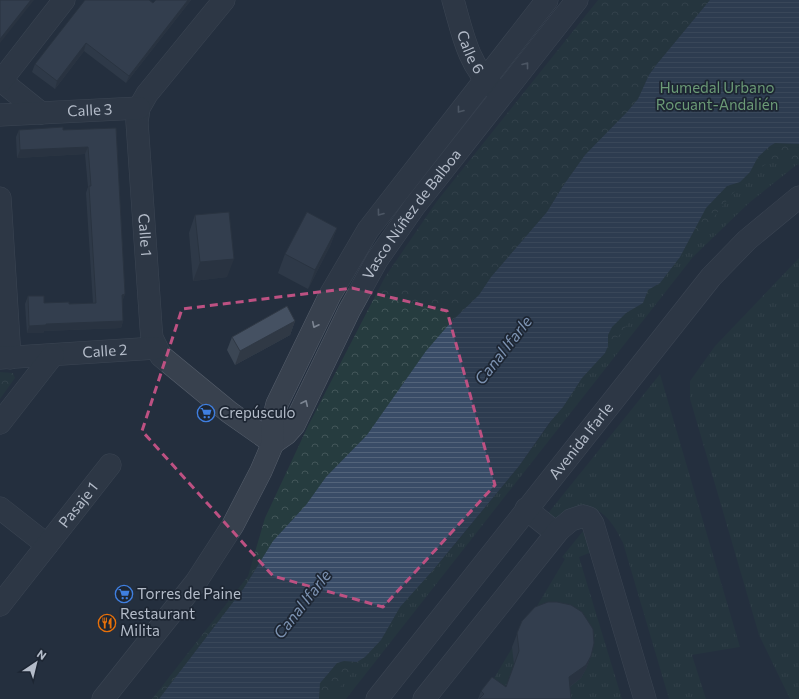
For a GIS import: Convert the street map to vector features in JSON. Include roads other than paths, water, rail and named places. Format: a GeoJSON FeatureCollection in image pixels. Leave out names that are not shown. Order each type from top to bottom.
{"type":"FeatureCollection","features":[{"type":"Feature","properties":{"kind":"street"},"geometry":{"type":"LineString","coordinates":[[41,113],[0,80],[64,0]]}},
{"type":"Feature","properties":{"kind":"street","name":"Calle 1"},"geometry":{"type":"LineString","coordinates":[[224,0],[147,94],[139,108],[137,122],[150,327],[156,348],[168,362],[229,412],[273,443]]}},
{"type":"Feature","properties":{"kind":"street","name":"Calle 6"},"geometry":{"type":"LineString","coordinates":[[453,0],[470,54],[484,80],[502,95]]}},
{"type":"Feature","properties":{"kind":"street","name":"Vasco Núñez de Balboa"},"geometry":{"type":"LineString","coordinates":[[103,699],[216,554],[248,498],[273,443],[272,424],[277,404],[341,274],[368,230],[547,0]]}},
{"type":"Feature","properties":{"kind":"street","name":"Vasco Núñez de Balboa"},"geometry":{"type":"LineString","coordinates":[[273,443],[286,434],[294,425],[349,311],[377,260],[414,207],[577,0]]}},
{"type":"Feature","properties":{"kind":"street","name":"Calle 3"},"geometry":{"type":"LineString","coordinates":[[0,115],[139,108]]}},
{"type":"Feature","properties":{"kind":"street","name":"Avenida Ifarle"},"geometry":{"type":"LineString","coordinates":[[377,699],[710,277],[747,240],[799,197]]}},
{"type":"Feature","properties":{"kind":"street"},"geometry":{"type":"LineString","coordinates":[[0,198],[5,358]]}},
{"type":"Feature","properties":{"kind":"street","name":"Calle 2"},"geometry":{"type":"LineString","coordinates":[[5,358],[156,348]]}},
{"type":"Feature","properties":{"kind":"street"},"geometry":{"type":"LineString","coordinates":[[0,423],[54,355]]}},
{"type":"Feature","properties":{"kind":"street","name":"Pasaje 1"},"geometry":{"type":"LineString","coordinates":[[0,605],[110,465]]}},
{"type":"Feature","properties":{"kind":"street"},"geometry":{"type":"LineString","coordinates":[[0,508],[47,545]]}},
{"type":"Feature","properties":{"kind":"street"},"geometry":{"type":"LineString","coordinates":[[526,509],[556,533]]}},
{"type":"Feature","properties":{"kind":"street"},"geometry":{"type":"LineString","coordinates":[[424,699],[556,533],[566,523],[576,517],[583,516],[589,518],[594,524],[645,699]]}},
{"type":"Feature","properties":{"kind":"water","name":"Humedal Urbano Rocuant-Andalién"},"geometry":{"type":"Polygon","coordinates":[[[710,0],[799,0],[799,144],[775,143],[770,146],[758,157],[750,172],[740,182],[727,186],[706,208],[680,257],[660,283],[648,290],[643,303],[626,313],[612,327],[608,335],[608,346],[605,353],[582,378],[563,407],[550,422],[519,466],[434,569],[400,607],[381,640],[365,657],[357,662],[344,661],[337,663],[320,683],[319,699],[159,699],[244,588],[273,541],[306,505],[326,477],[367,435],[426,351],[451,322],[479,295],[491,277],[547,212],[585,155],[638,99],[649,75],[657,64],[710,0]]]}},
{"type":"Feature","properties":{"kind":"place","name":"Crepúsculo"},"geometry":{"type":"Point","coordinates":[206,413]}},
{"type":"Feature","properties":{"kind":"place","name":"Torres de Paine"},"geometry":{"type":"Point","coordinates":[124,594]}},
{"type":"Feature","properties":{"kind":"place","name":"Restaurant Milita"},"geometry":{"type":"Point","coordinates":[107,623]}},
{"type":"Feature","properties":{"kind":"water label","name":"Canal Ifarle"},"geometry":{"type":"Point","coordinates":[503,350]}},
{"type":"Feature","properties":{"kind":"water label","name":"Canal Ifarle"},"geometry":{"type":"Point","coordinates":[302,604]}}]}
